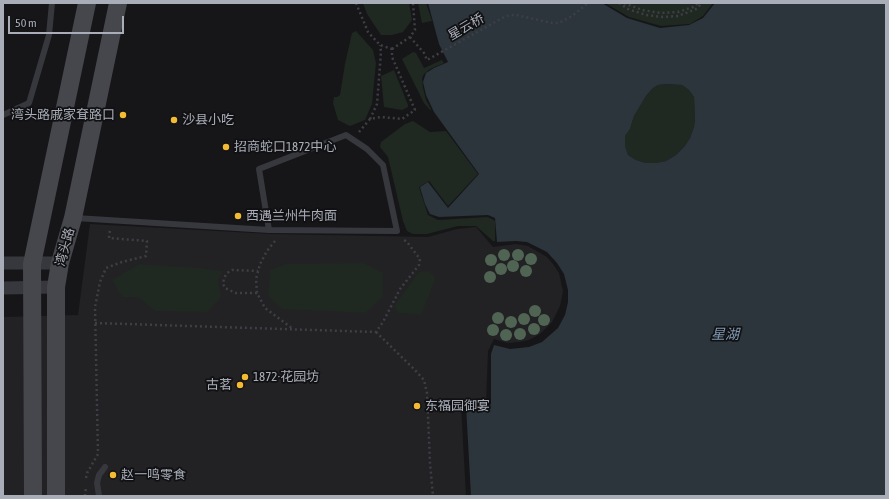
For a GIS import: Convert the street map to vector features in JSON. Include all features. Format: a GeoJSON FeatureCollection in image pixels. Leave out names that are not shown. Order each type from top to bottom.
{"type":"FeatureCollection","features":[{"type":"Feature","properties":{"kind":"main road"},"geometry":{"type":"LineString","coordinates":[[32,496],[32,264],[87,3]]}},
{"type":"Feature","properties":{"kind":"main road","name":"湾头路"},"geometry":{"type":"LineString","coordinates":[[56,496],[56,287],[60,263],[73,218],[118,3]]}},
{"type":"Feature","properties":{"kind":"street"},"geometry":{"type":"LineString","coordinates":[[3,263],[60,263]]}},
{"type":"Feature","properties":{"kind":"street"},"geometry":{"type":"LineString","coordinates":[[3,288],[56,287]]}},
{"type":"Feature","properties":{"kind":"lane"},"geometry":{"type":"LineString","coordinates":[[3,115],[29,103],[49,35],[52,3]]}},
{"type":"Feature","properties":{"kind":"lane"},"geometry":{"type":"LineString","coordinates":[[73,218],[269,230],[397,231],[383,166],[367,149],[346,136],[259,169],[269,230]]}},
{"type":"Feature","properties":{"kind":"lane"},"geometry":{"type":"LineString","coordinates":[[100,496],[97,483],[98,475],[105,467]]}},
{"type":"Feature","properties":{"kind":"path"},"geometry":{"type":"LineString","coordinates":[[353,140],[370,119],[377,104],[382,52],[380,45],[368,32],[356,3]]}},
{"type":"Feature","properties":{"kind":"path"},"geometry":{"type":"LineString","coordinates":[[392,49],[410,37],[415,30],[413,3]]}},
{"type":"Feature","properties":{"kind":"path","name":"星云桥"},"geometry":{"type":"LineString","coordinates":[[410,37],[424,53],[427,60],[511,14],[552,23],[559,23],[572,16],[588,3]]}},
{"type":"Feature","properties":{"kind":"path"},"geometry":{"type":"LineString","coordinates":[[619,3],[628,9],[646,15],[663,17],[678,16],[696,9],[702,3]]}},
{"type":"Feature","properties":{"kind":"path"},"geometry":{"type":"LineString","coordinates":[[624,3],[642,10],[660,13],[678,12],[698,3]]}},
{"type":"Feature","properties":{"kind":"path"},"geometry":{"type":"LineString","coordinates":[[380,45],[392,49]]}},
{"type":"Feature","properties":{"kind":"path"},"geometry":{"type":"LineString","coordinates":[[370,119],[381,117],[402,119],[415,110],[392,57],[392,49]]}},
{"type":"Feature","properties":{"kind":"path"},"geometry":{"type":"LineString","coordinates":[[86,480],[87,473],[98,454],[95,307],[100,282],[106,268],[146,256],[147,241],[109,238],[110,220]]}},
{"type":"Feature","properties":{"kind":"path"},"geometry":{"type":"LineString","coordinates":[[283,230],[267,251],[260,264],[256,279],[257,294],[265,308],[293,330]]}},
{"type":"Feature","properties":{"kind":"path"},"geometry":{"type":"LineString","coordinates":[[376,332],[383,322],[400,289],[419,265],[420,259],[408,242],[389,231]]}},
{"type":"Feature","properties":{"kind":"path"},"geometry":{"type":"LineString","coordinates":[[257,294],[236,293],[225,288],[223,284],[227,273],[232,270],[258,271]]}},
{"type":"Feature","properties":{"kind":"path"},"geometry":{"type":"LineString","coordinates":[[95,323],[376,332],[424,380],[427,393],[433,496]]}},
{"type":"Feature","properties":{"kind":"path"},"geometry":{"type":"LineString","coordinates":[[86,486],[86,496]]}},
{"type":"Feature","properties":{"kind":"shaded area"},"geometry":{"type":"Polygon","coordinates":[[[363,3],[409,3],[412,20],[403,32],[392,35],[381,35],[367,14],[363,3]]]}},
{"type":"Feature","properties":{"kind":"shaded area"},"geometry":{"type":"Polygon","coordinates":[[[418,3],[426,3],[432,21],[422,23],[418,3]]]}},
{"type":"Feature","properties":{"kind":"shaded area"},"geometry":{"type":"Polygon","coordinates":[[[605,3],[713,3],[703,16],[690,24],[661,26],[629,17],[605,3]]]}},
{"type":"Feature","properties":{"kind":"shaded area"},"geometry":{"type":"Polygon","coordinates":[[[356,31],[373,50],[376,63],[372,104],[365,120],[350,126],[338,120],[333,103],[334,97],[340,95],[352,33],[356,31]]]}},
{"type":"Feature","properties":{"kind":"shaded area"},"geometry":{"type":"Polygon","coordinates":[[[413,52],[416,53],[424,68],[442,60],[444,63],[430,69],[422,78],[426,100],[431,109],[430,110],[424,103],[402,59],[413,52]]]}},
{"type":"Feature","properties":{"kind":"shaded area"},"geometry":{"type":"Polygon","coordinates":[[[394,70],[408,105],[408,107],[402,110],[384,107],[381,76],[394,70]]]}},
{"type":"Feature","properties":{"kind":"shaded area"},"geometry":{"type":"Polygon","coordinates":[[[658,85],[682,85],[689,90],[694,97],[695,120],[690,138],[676,155],[666,161],[646,163],[636,160],[628,155],[625,146],[625,136],[630,129],[634,116],[646,96],[658,85]]]}},
{"type":"Feature","properties":{"kind":"shaded area"},"geometry":{"type":"Polygon","coordinates":[[[413,121],[430,132],[446,131],[478,174],[448,206],[429,181],[419,187],[428,215],[438,220],[487,217],[495,221],[495,241],[493,241],[476,226],[458,226],[427,234],[413,234],[407,231],[403,221],[388,157],[380,147],[381,142],[405,124],[413,121]]]}},
{"type":"Feature","properties":{"kind":"shaded area","name":"1872·花园坊"},"geometry":{"type":"Polygon","coordinates":[[[90,224],[271,234],[428,237],[457,229],[476,227],[493,247],[516,244],[528,246],[547,257],[559,273],[563,291],[560,306],[552,322],[540,334],[529,340],[519,342],[507,343],[494,339],[488,351],[486,402],[461,405],[466,496],[3,496],[3,317],[78,315],[90,224]]]}},
{"type":"Feature","properties":{"kind":"shaded area"},"geometry":{"type":"Polygon","coordinates":[[[363,263],[383,273],[383,297],[365,313],[282,309],[268,296],[270,270],[286,264],[363,263]]]}},
{"type":"Feature","properties":{"kind":"shaded area"},"geometry":{"type":"Polygon","coordinates":[[[139,264],[223,271],[218,279],[221,297],[207,312],[155,311],[138,297],[122,297],[112,280],[139,264]]]}},
{"type":"Feature","properties":{"kind":"shaded area"},"geometry":{"type":"Polygon","coordinates":[[[428,271],[434,276],[435,280],[421,315],[398,313],[394,306],[419,272],[428,271]]]}},
{"type":"Feature","properties":{"kind":"water","name":"星湖"},"geometry":{"type":"Polygon","coordinates":[[[428,3],[602,3],[627,18],[660,28],[689,25],[703,18],[715,3],[886,3],[886,496],[471,496],[466,405],[489,406],[491,404],[491,354],[494,345],[510,349],[529,347],[542,342],[558,328],[565,315],[568,302],[568,290],[564,274],[547,252],[527,242],[497,242],[495,218],[488,215],[439,217],[430,214],[425,204],[420,187],[428,182],[448,208],[479,174],[434,112],[426,95],[423,82],[426,73],[448,62],[439,44],[428,3]],[[658,85],[646,96],[634,116],[630,129],[625,136],[625,146],[628,155],[636,160],[646,163],[656,163],[666,161],[676,155],[684,147],[690,138],[695,120],[694,97],[689,90],[682,85],[658,85]]]}},
{"type":"Feature","properties":{"kind":"place","name":"湾头路戚家耷路口"},"geometry":{"type":"Point","coordinates":[123,115]}},
{"type":"Feature","properties":{"kind":"place","name":"沙县小吃"},"geometry":{"type":"Point","coordinates":[174,120]}},
{"type":"Feature","properties":{"kind":"place","name":"招商蛇口1872中心"},"geometry":{"type":"Point","coordinates":[226,147]}},
{"type":"Feature","properties":{"kind":"place","name":"西遇兰州牛肉面"},"geometry":{"type":"Point","coordinates":[238,216]}},
{"type":"Feature","properties":{"kind":"place","name":"1872·花园坊"},"geometry":{"type":"Point","coordinates":[245,377]}},
{"type":"Feature","properties":{"kind":"place","name":"古茗"},"geometry":{"type":"Point","coordinates":[240,385]}},
{"type":"Feature","properties":{"kind":"place","name":"东福园御宴"},"geometry":{"type":"Point","coordinates":[417,406]}},
{"type":"Feature","properties":{"kind":"place","name":"赵一鸣零食"},"geometry":{"type":"Point","coordinates":[113,475]}}]}
